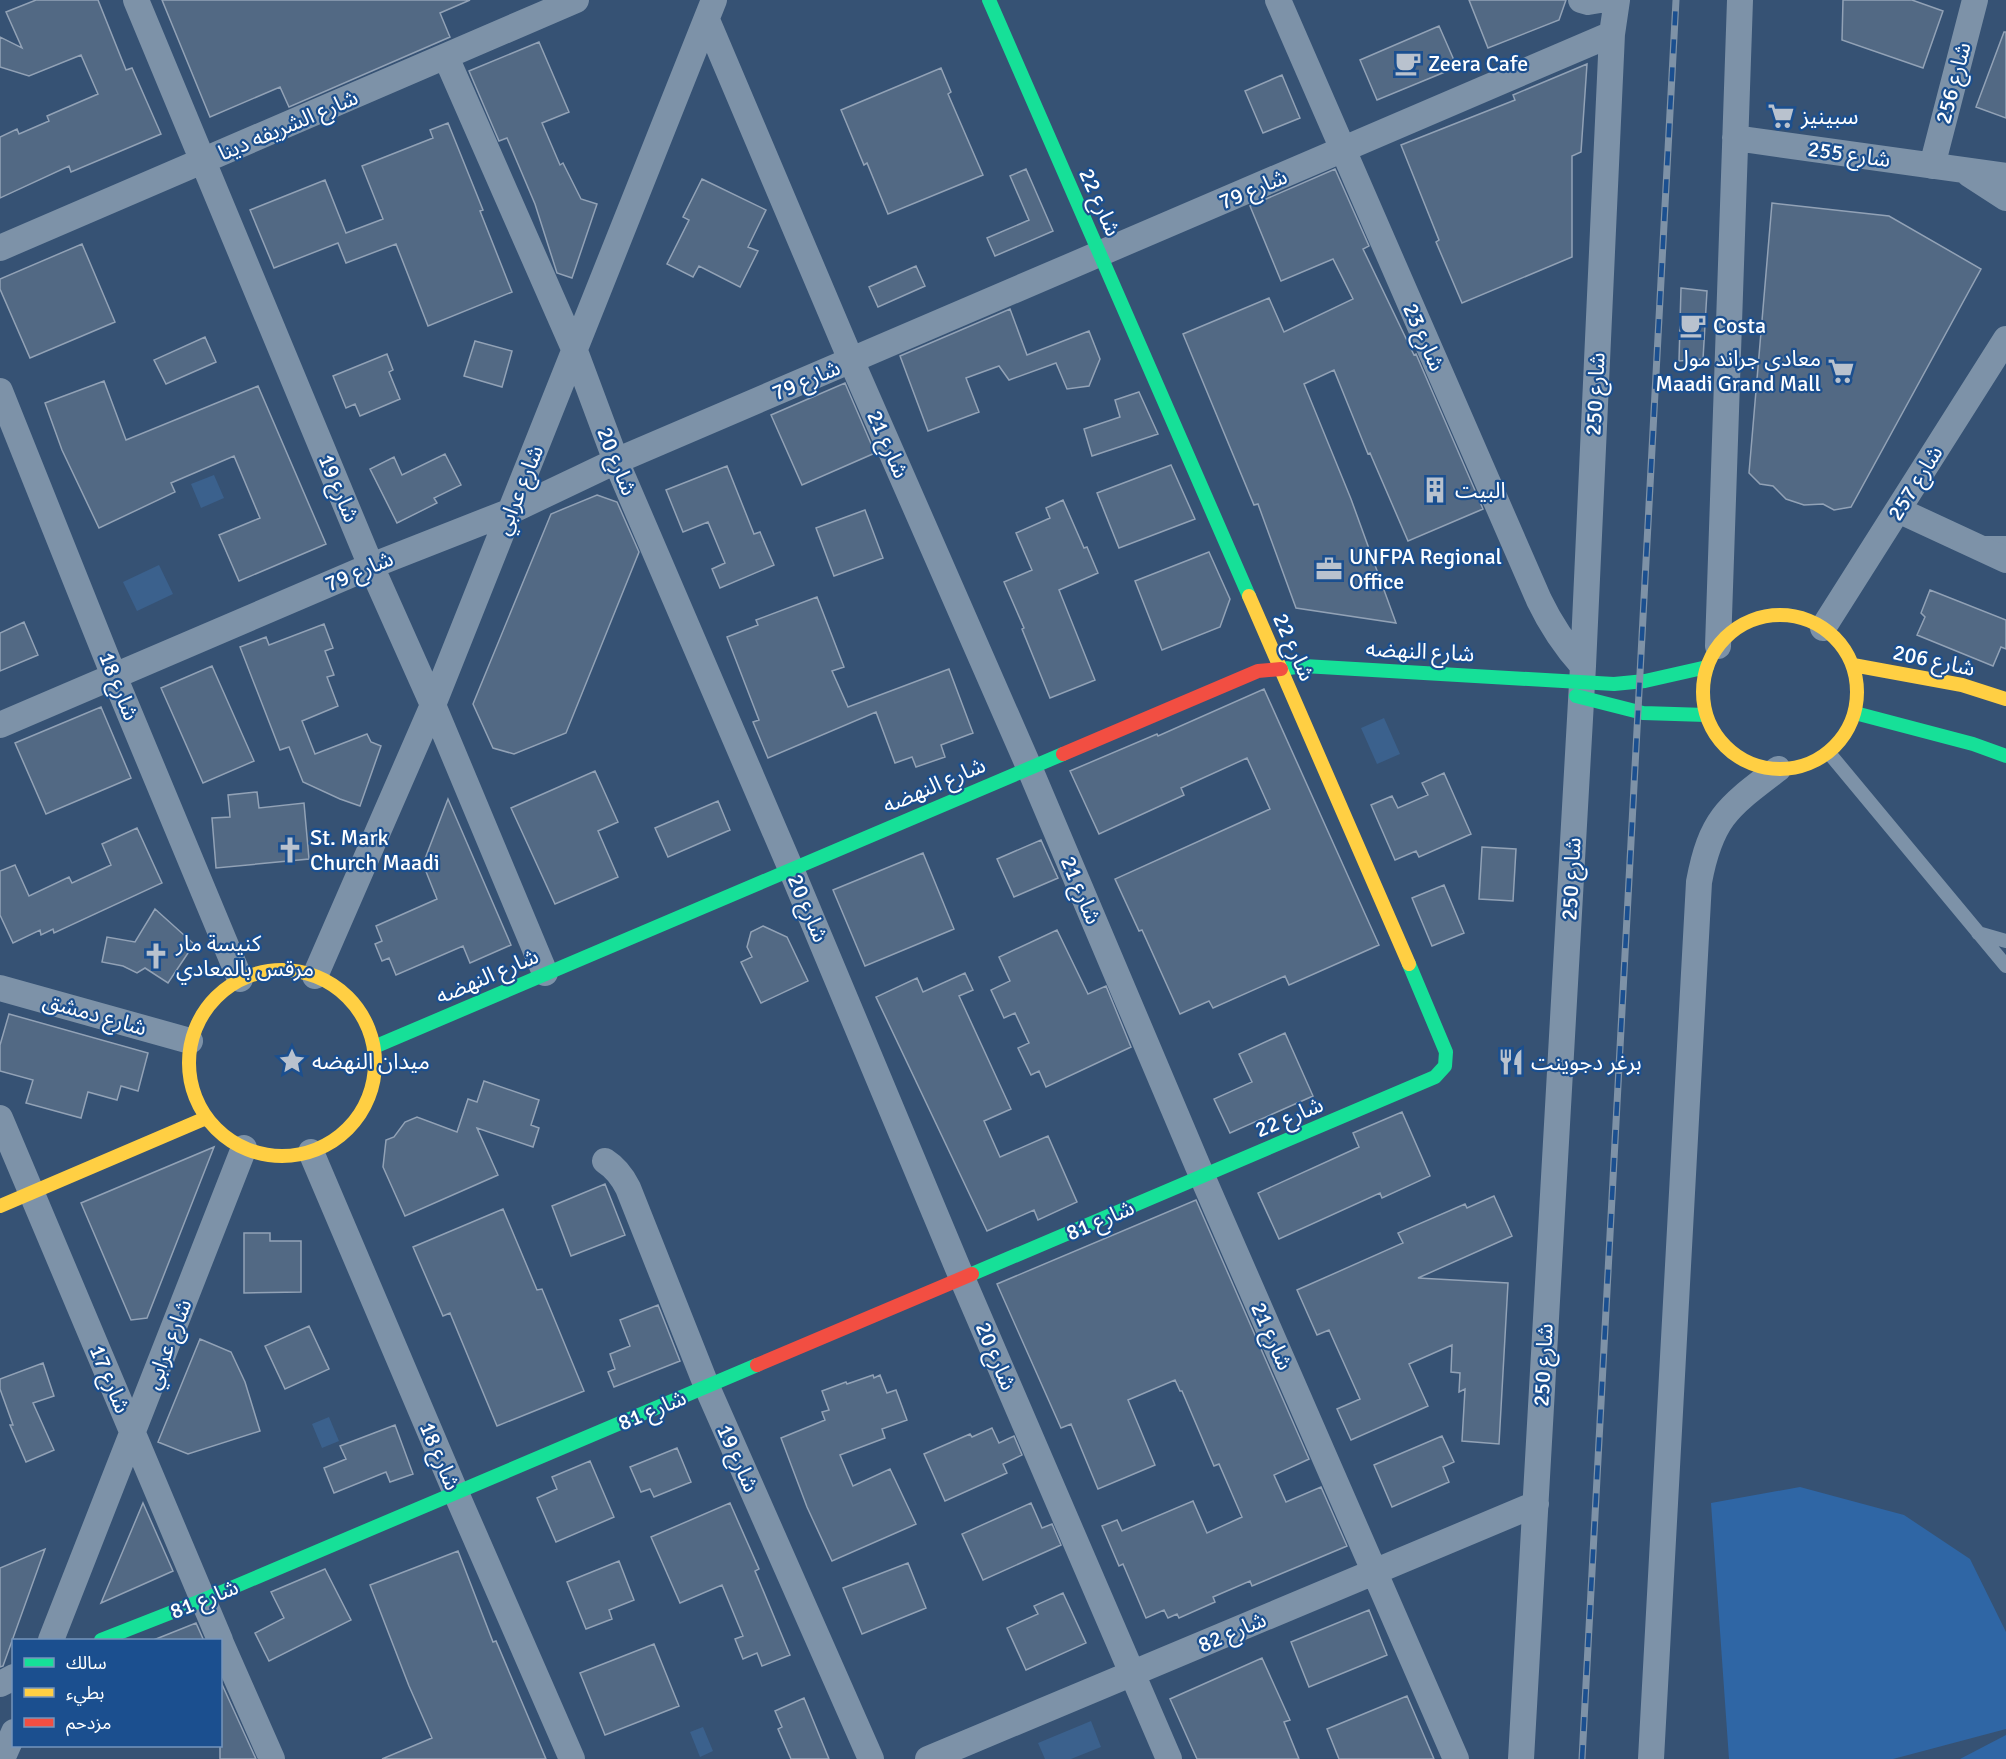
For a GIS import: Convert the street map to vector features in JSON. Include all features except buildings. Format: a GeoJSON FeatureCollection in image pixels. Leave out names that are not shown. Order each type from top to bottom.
{"type":"FeatureCollection","features":[{"type":"Feature","properties":{"kind":"street","name":"شارع 19"},"geometry":{"type":"LineString","coordinates":[[136,0],[371,566],[433,705],[545,974]]}},
{"type":"Feature","properties":{"kind":"street","name":"شارع الشريفه دينا"},"geometry":{"type":"LineString","coordinates":[[0,248],[576,0]]}},
{"type":"Feature","properties":{"kind":"street","name":"شارع 22"},"geometry":{"type":"LineString","coordinates":[[989,0],[1445,1046],[1446,1066],[1436,1077],[1202,1176]]}},
{"type":"Feature","properties":{"kind":"street","name":"شارع 23"},"geometry":{"type":"LineString","coordinates":[[1278,0],[1539,600],[1582,683]]}},
{"type":"Feature","properties":{"kind":"street"},"geometry":{"type":"LineString","coordinates":[[1581,0],[1588,2],[1600,0]]}},
{"type":"Feature","properties":{"kind":"street","name":"شارع 250"},"geometry":{"type":"LineString","coordinates":[[1521,1759],[1582,683],[1612,34],[1617,0]]}},
{"type":"Feature","properties":{"kind":"street"},"geometry":{"type":"LineString","coordinates":[[1713,657],[1740,0]]}},
{"type":"Feature","properties":{"kind":"street","name":"شارع 256"},"geometry":{"type":"LineString","coordinates":[[1932,166],[1975,0]]}},
{"type":"Feature","properties":{"kind":"street","name":"شارع عرابي"},"geometry":{"type":"LineString","coordinates":[[315,976],[433,705],[710,10]]}},
{"type":"Feature","properties":{"kind":"street","name":"شارع 21"},"geometry":{"type":"LineString","coordinates":[[710,10],[851,360],[1029,767],[1202,1176],[1456,1759]]}},
{"type":"Feature","properties":{"kind":"street","name":"شارع 79"},"geometry":{"type":"LineString","coordinates":[[0,724],[371,566],[511,511],[616,461],[1612,34]]}},
{"type":"Feature","properties":{"kind":"street","name":"شارع 20"},"geometry":{"type":"LineString","coordinates":[[446,57],[575,351],[616,461],[791,869],[962,1278],[1169,1759]]}},
{"type":"Feature","properties":{"kind":"street","name":"شارع 255"},"geometry":{"type":"LineString","coordinates":[[1736,138],[2006,176]]}},
{"type":"Feature","properties":{"kind":"street","name":"شارع 255"},"geometry":{"type":"LineString","coordinates":[[1963,170],[2006,198]]}},
{"type":"Feature","properties":{"kind":"street","name":"شارع 257"},"geometry":{"type":"LineString","coordinates":[[1823,628],[2006,339]]}},
{"type":"Feature","properties":{"kind":"street","name":"شارع 18"},"geometry":{"type":"LineString","coordinates":[[0,391],[114,676],[240,979]]}},
{"type":"Feature","properties":{"kind":"street"},"geometry":{"type":"LineString","coordinates":[[1898,510],[2006,560]]}},
{"type":"Feature","properties":{"kind":"street"},"geometry":{"type":"LineString","coordinates":[[1786,615],[1805,619],[1823,628],[1841,644],[1853,665],[1858,689],[1855,713],[1840,741],[1828,753],[1805,765],[1778,769],[1755,765],[1734,754],[1717,737],[1706,716],[1703,683],[1713,657],[1731,632],[1748,622],[1767,616],[1786,615]]}},
{"type":"Feature","properties":{"kind":"street","name":"شارع النهضه"},"geometry":{"type":"LineString","coordinates":[[374,1047],[1258,671],[1304,666],[1614,684],[1645,681],[1713,657]]}},
{"type":"Feature","properties":{"kind":"street","name":"شارع 206"},"geometry":{"type":"LineString","coordinates":[[1853,665],[1962,686],[2006,699]]}},
{"type":"Feature","properties":{"kind":"street","name":"شارع النهضه"},"geometry":{"type":"LineString","coordinates":[[1582,683],[1643,713],[1706,716]]}},
{"type":"Feature","properties":{"kind":"street"},"geometry":{"type":"LineString","coordinates":[[1855,713],[1972,744],[2006,756]]}},
{"type":"Feature","properties":{"kind":"street"},"geometry":{"type":"LineString","coordinates":[[1651,1759],[1699,882],[1704,854],[1714,830],[1727,811],[1778,769]]}},
{"type":"Feature","properties":{"kind":"street"},"geometry":{"type":"LineString","coordinates":[[290,970],[315,976],[343,992],[363,1017],[374,1047],[375,1073],[369,1100],[354,1122],[335,1140],[310,1152],[277,1156],[244,1148],[223,1136],[206,1118],[194,1095],[188,1068],[190,1041],[201,1016],[218,994],[240,979],[264,971],[290,970]]}},
{"type":"Feature","properties":{"kind":"street","name":"شارع دمشق"},"geometry":{"type":"LineString","coordinates":[[0,988],[190,1041]]}},
{"type":"Feature","properties":{"kind":"street","name":"شارع 17"},"geometry":{"type":"LineString","coordinates":[[0,1118],[219,1639]]}},
{"type":"Feature","properties":{"kind":"street"},"geometry":{"type":"LineString","coordinates":[[0,1206],[206,1118]]}},
{"type":"Feature","properties":{"kind":"street","name":"شارع عرابي"},"geometry":{"type":"LineString","coordinates":[[52,1639],[244,1148]]}},
{"type":"Feature","properties":{"kind":"street","name":"شارع 18"},"geometry":{"type":"LineString","coordinates":[[310,1152],[572,1759]]}},
{"type":"Feature","properties":{"kind":"street","name":"شارع 19"},"geometry":{"type":"LineString","coordinates":[[605,1161],[615,1168],[628,1188],[707,1386],[871,1759]]}},
{"type":"Feature","properties":{"kind":"street","name":"شارع 81"},"geometry":{"type":"LineString","coordinates":[[106,1639],[203,1600],[1202,1176]]}},
{"type":"Feature","properties":{"kind":"street","name":"شارع 82"},"geometry":{"type":"LineString","coordinates":[[928,1759],[1536,1504]]}},
{"type":"Feature","properties":{"kind":"street","name":"شارع 17"},"geometry":{"type":"LineString","coordinates":[[222,1646],[272,1759]]}},
{"type":"Feature","properties":{"kind":"street"},"geometry":{"type":"LineString","coordinates":[[2,1759],[12,1736]]}},
{"type":"Feature","properties":{"kind":"lane"},"geometry":{"type":"LineString","coordinates":[[1968,543],[2006,543]]}},
{"type":"Feature","properties":{"kind":"lane"},"geometry":{"type":"LineString","coordinates":[[1828,753],[2006,966]]}},
{"type":"Feature","properties":{"kind":"lane"},"geometry":{"type":"LineString","coordinates":[[1978,933],[2006,941]]}},
{"type":"Feature","properties":{"kind":"shaded area"},"geometry":{"type":"Polygon","coordinates":[[[214,475],[224,498],[201,508],[191,484],[214,475]]]}},
{"type":"Feature","properties":{"kind":"shaded area"},"geometry":{"type":"Polygon","coordinates":[[[159,565],[173,594],[137,611],[123,582],[159,565]]]}},
{"type":"Feature","properties":{"kind":"shaded area"},"geometry":{"type":"Polygon","coordinates":[[[1384,718],[1400,754],[1377,764],[1361,728],[1384,718]]]}},
{"type":"Feature","properties":{"kind":"shaded area"},"geometry":{"type":"Polygon","coordinates":[[[329,1417],[339,1441],[322,1448],[312,1424],[329,1417]]]}},
{"type":"Feature","properties":{"kind":"shaded area"},"geometry":{"type":"Polygon","coordinates":[[[1800,1487],[1904,1515],[1970,1559],[2006,1632],[2006,1729],[1893,1759],[1729,1759],[1711,1503],[1800,1487]]]}},
{"type":"Feature","properties":{"kind":"shaded area"},"geometry":{"type":"Polygon","coordinates":[[[1091,1721],[1101,1747],[1071,1759],[1045,1759],[1038,1743],[1091,1721]]]}},
{"type":"Feature","properties":{"kind":"shaded area"},"geometry":{"type":"Polygon","coordinates":[[[703,1727],[713,1751],[700,1757],[690,1732],[703,1727]]]}},
{"type":"Feature","properties":{"kind":"shaded area"},"geometry":{"type":"Polygon","coordinates":[[[2006,1735],[2006,1759],[1960,1759],[2006,1735]]]}},
{"type":"Feature","properties":{"kind":"railway"},"geometry":{"type":"LineString","coordinates":[[1582,1759],[1676,0]]}},
{"type":"Feature","properties":{"kind":"traffic: fast"},"geometry":{"type":"LineString","coordinates":[[989,0],[1249,596]]}},
{"type":"Feature","properties":{"kind":"traffic: fast"},"geometry":{"type":"LineString","coordinates":[[1281,669],[1304,666],[1614,684],[1645,681],[1707,667]]}},
{"type":"Feature","properties":{"kind":"traffic: fast"},"geometry":{"type":"LineString","coordinates":[[1576,696],[1643,713],[1706,715]]}},
{"type":"Feature","properties":{"kind":"traffic: fast"},"geometry":{"type":"LineString","coordinates":[[1855,713],[1973,744],[2006,756]]}},
{"type":"Feature","properties":{"kind":"traffic: fast"},"geometry":{"type":"LineString","coordinates":[[374,1047],[1063,754]]}},
{"type":"Feature","properties":{"kind":"traffic: fast"},"geometry":{"type":"LineString","coordinates":[[972,1274],[1435,1077],[1445,1066],[1446,1052],[1409,964]]}},
{"type":"Feature","properties":{"kind":"traffic: fast"},"geometry":{"type":"LineString","coordinates":[[104,1639],[203,1600],[757,1365]]}},
{"type":"Feature","properties":{"kind":"traffic: slow"},"geometry":{"type":"LineString","coordinates":[[1249,596],[1409,964]]}},
{"type":"Feature","properties":{"kind":"traffic: slow"},"geometry":{"type":"LineString","coordinates":[[1780,615],[1809,621],[1823,628],[1834,638],[1844,649],[1851,663],[1857,692],[1851,721],[1844,735],[1834,746],[1823,756],[1809,763],[1780,769],[1751,763],[1737,756],[1726,746],[1716,735],[1709,721],[1703,692],[1709,663],[1716,649],[1726,638],[1737,628],[1751,621],[1780,615]]}},
{"type":"Feature","properties":{"kind":"traffic: slow"},"geometry":{"type":"LineString","coordinates":[[1853,665],[1962,685],[2006,699]]}},
{"type":"Feature","properties":{"kind":"traffic: slow"},"geometry":{"type":"LineString","coordinates":[[282,970],[318,977],[348,997],[368,1027],[375,1063],[368,1099],[348,1129],[318,1149],[282,1156],[246,1149],[216,1129],[196,1099],[189,1063],[196,1027],[216,997],[246,977],[282,970]]}},
{"type":"Feature","properties":{"kind":"traffic: slow"},"geometry":{"type":"LineString","coordinates":[[0,1206],[206,1118]]}},
{"type":"Feature","properties":{"kind":"traffic: jam"},"geometry":{"type":"LineString","coordinates":[[1063,754],[1258,671],[1281,669]]}},
{"type":"Feature","properties":{"kind":"traffic: jam"},"geometry":{"type":"LineString","coordinates":[[757,1365],[972,1274]]}},
{"type":"Feature","properties":{"kind":"place","name":"Zeera Cafe"},"geometry":{"type":"Point","coordinates":[1408,63]}},
{"type":"Feature","properties":{"kind":"place","name":"سبينيز"},"geometry":{"type":"Point","coordinates":[1781,116]}},
{"type":"Feature","properties":{"kind":"place","name":"Costa"},"geometry":{"type":"Point","coordinates":[1693,325]}},
{"type":"Feature","properties":{"kind":"place","name":"معادى جراند مول Maadi Grand Mall"},"geometry":{"type":"Point","coordinates":[1841,371]}},
{"type":"Feature","properties":{"kind":"place","name":"البيت"},"geometry":{"type":"Point","coordinates":[1435,490]}},
{"type":"Feature","properties":{"kind":"place","name":"UNFPA Regional Office"},"geometry":{"type":"Point","coordinates":[1329,569]}},
{"type":"Feature","properties":{"kind":"place","name":"St. Mark Church Maadi"},"geometry":{"type":"Point","coordinates":[290,850]}},
{"type":"Feature","properties":{"kind":"place","name":"كنيسة مار مرقس بالمعادي"},"geometry":{"type":"Point","coordinates":[156,956]}},
{"type":"Feature","properties":{"kind":"place","name":"ميدان النهضه"},"geometry":{"type":"Point","coordinates":[292,1061]}},
{"type":"Feature","properties":{"kind":"place","name":"برغر دجوينت"},"geometry":{"type":"Point","coordinates":[1511,1062]}}]}
